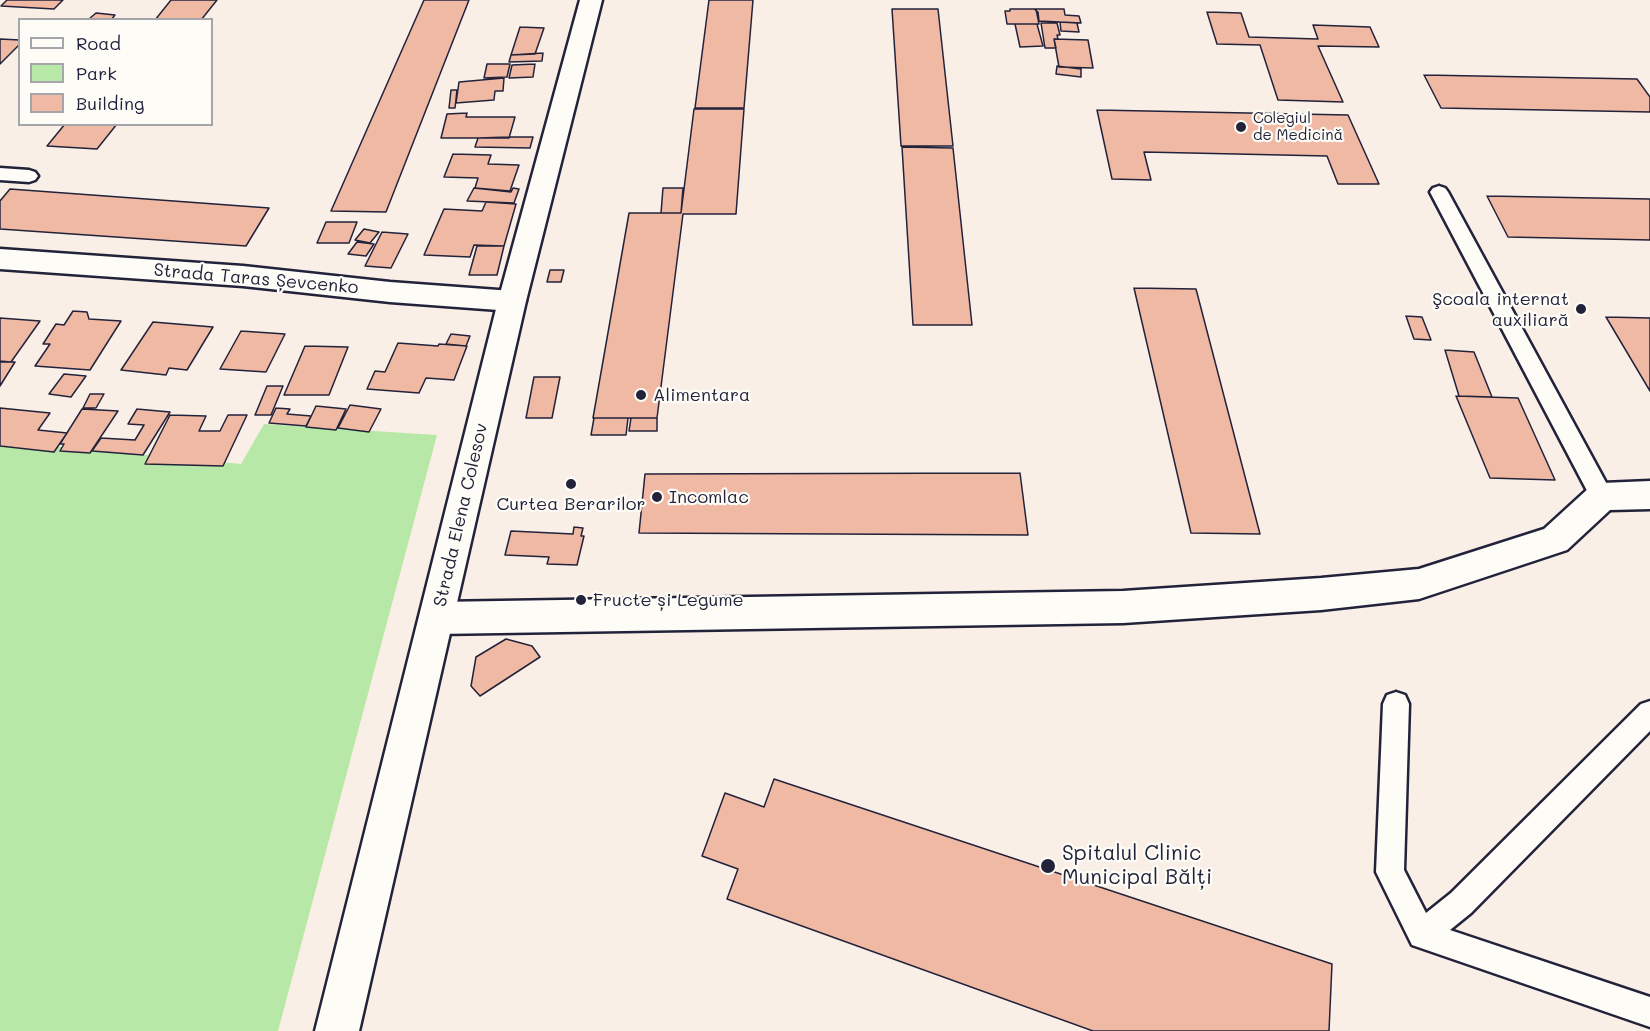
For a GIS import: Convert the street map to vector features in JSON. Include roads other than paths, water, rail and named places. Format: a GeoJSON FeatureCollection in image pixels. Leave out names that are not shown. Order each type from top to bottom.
{"type":"FeatureCollection","features":[{"type":"Feature","properties":{"kind":"street","name":"Strada Elena Colesov"},"geometry":{"type":"LineString","coordinates":[[337,1031],[512,301],[591,0]]}},
{"type":"Feature","properties":{"kind":"street","name":"Strada Taras Șevcenko"},"geometry":{"type":"LineString","coordinates":[[0,259],[243,276],[390,292],[512,301]]}},
{"type":"Feature","properties":{"kind":"street"},"geometry":{"type":"LineString","coordinates":[[437,618],[1123,607],[1321,594],[1419,584],[1556,540],[1602,497],[1650,495]]}},
{"type":"Feature","properties":{"kind":"lane"},"geometry":{"type":"LineString","coordinates":[[0,174],[29,176]]}},
{"type":"Feature","properties":{"kind":"lane"},"geometry":{"type":"LineString","coordinates":[[1439,192],[1602,497]]}},
{"type":"Feature","properties":{"kind":"lane"},"geometry":{"type":"LineString","coordinates":[[1396,704],[1390,872],[1422,935],[1650,1012]]}},
{"type":"Feature","properties":{"kind":"lane"},"geometry":{"type":"LineString","coordinates":[[1422,935],[1461,903],[1650,713]]}},
{"type":"Feature","properties":{"kind":"place","name":"Colegiul de Medicină"},"geometry":{"type":"Point","coordinates":[1241,127]}},
{"type":"Feature","properties":{"kind":"place","name":"Şcoala internat auxiliară"},"geometry":{"type":"Point","coordinates":[1581,309]}},
{"type":"Feature","properties":{"kind":"place","name":"Alimentara"},"geometry":{"type":"Point","coordinates":[641,395]}},
{"type":"Feature","properties":{"kind":"place","name":"Curtea Berarilor"},"geometry":{"type":"Point","coordinates":[571,484]}},
{"type":"Feature","properties":{"kind":"place","name":"Incomlac"},"geometry":{"type":"Point","coordinates":[657,497]}},
{"type":"Feature","properties":{"kind":"place","name":"Fructe și Legume"},"geometry":{"type":"Point","coordinates":[581,600]}},
{"type":"Feature","properties":{"kind":"place","name":"Spitalul Clinic Municipal Bălți"},"geometry":{"type":"Point","coordinates":[1048,866]}}]}
